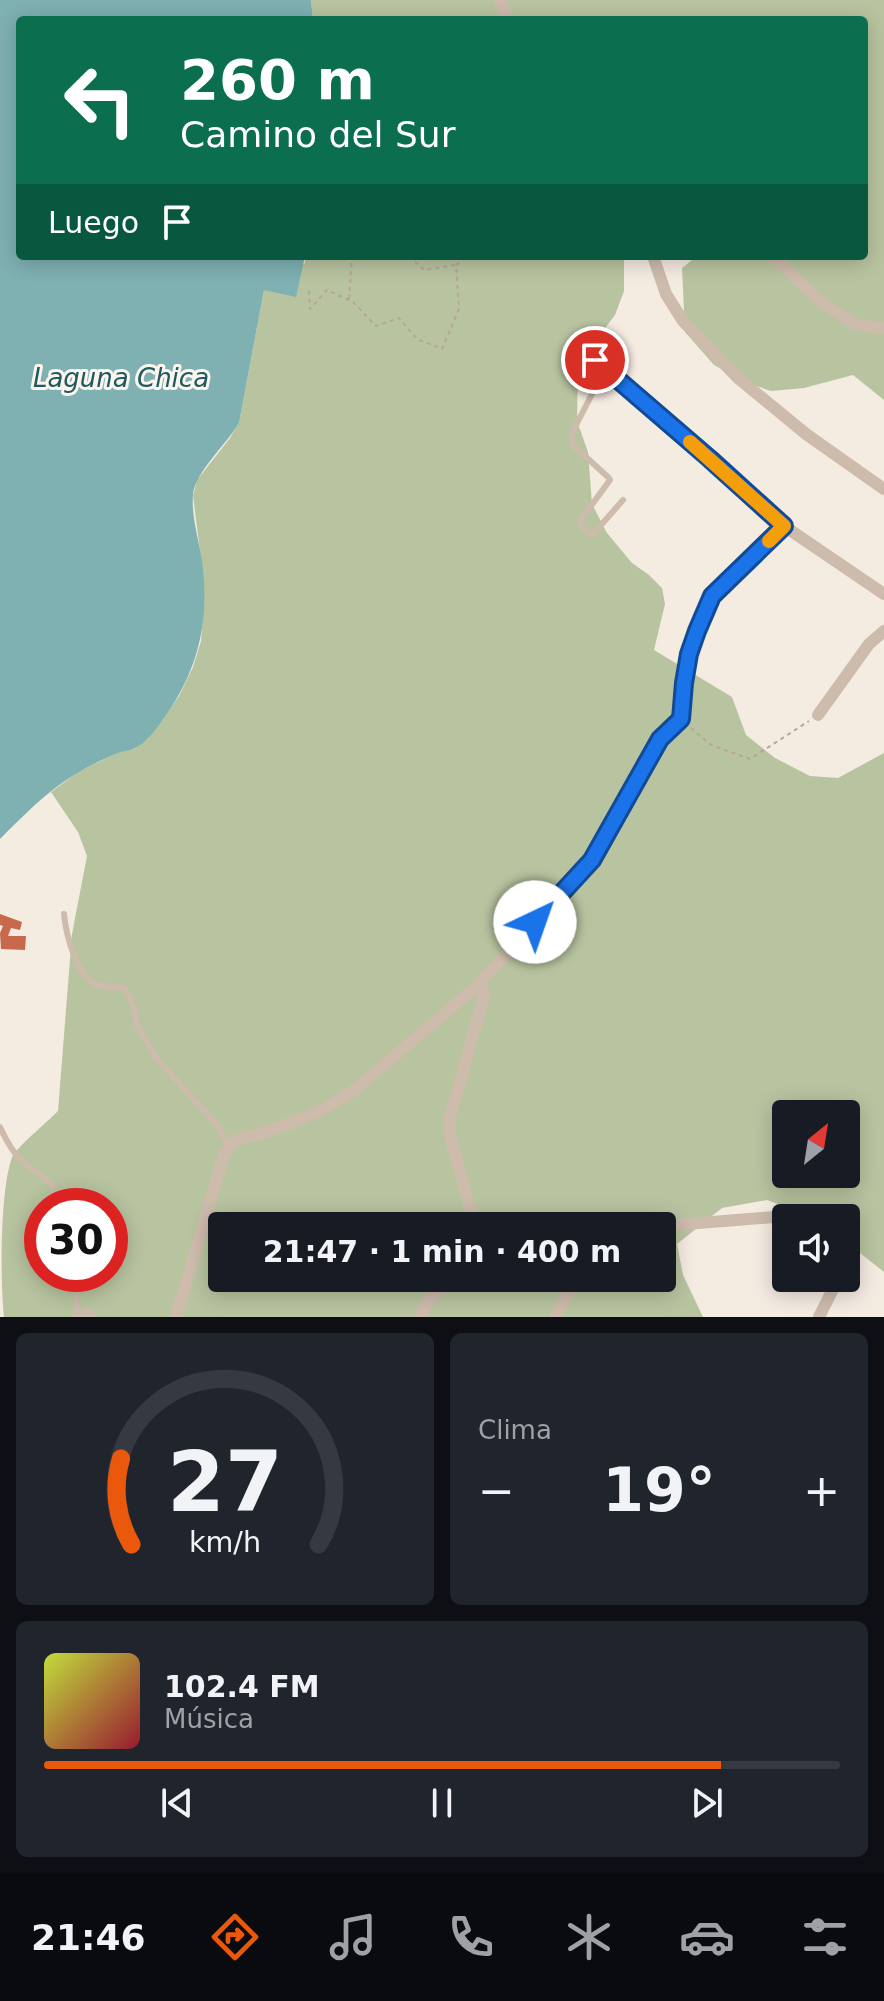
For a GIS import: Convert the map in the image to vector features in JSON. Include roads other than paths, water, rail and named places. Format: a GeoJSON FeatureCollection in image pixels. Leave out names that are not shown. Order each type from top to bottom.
{"type":"FeatureCollection","features":[{"type":"Feature","properties":{"kind":"street"},"geometry":{"type":"LineString","coordinates":[[500,2],[507,16]]}},
{"type":"Feature","properties":{"kind":"street"},"geometry":{"type":"LineString","coordinates":[[654,260],[666,294],[683,321],[738,378],[806,434],[884,489]]}},
{"type":"Feature","properties":{"kind":"street"},"geometry":{"type":"LineString","coordinates":[[776,260],[821,302],[857,325],[884,328]]}},
{"type":"Feature","properties":{"kind":"street"},"geometry":{"type":"LineString","coordinates":[[595,360],[784,526],[884,594]]}},
{"type":"Feature","properties":{"kind":"street"},"geometry":{"type":"LineString","coordinates":[[176,1317],[229,1146],[238,1139],[260,1134],[326,1108],[357,1088],[478,985],[592,860],[660,739],[681,719],[689,654],[712,596],[784,526]]}},
{"type":"Feature","properties":{"kind":"street"},"geometry":{"type":"LineString","coordinates":[[818,715],[869,644],[884,631]]}},
{"type":"Feature","properties":{"kind":"street"},"geometry":{"type":"LineString","coordinates":[[471,1212],[450,1136],[450,1118],[483,999],[483,990],[478,985]]}},
{"type":"Feature","properties":{"kind":"street"},"geometry":{"type":"LineString","coordinates":[[676,1225],[772,1217]]}},
{"type":"Feature","properties":{"kind":"street"},"geometry":{"type":"LineString","coordinates":[[420,1317],[435,1292]]}},
{"type":"Feature","properties":{"kind":"street"},"geometry":{"type":"LineString","coordinates":[[555,1317],[570,1292]]}},
{"type":"Feature","properties":{"kind":"street"},"geometry":{"type":"LineString","coordinates":[[819,1317],[832,1292]]}},
{"type":"Feature","properties":{"kind":"street"},"geometry":{"type":"LineString","coordinates":[[78,1317],[86,1313],[90,1317]]}},
{"type":"Feature","properties":{"kind":"lane"},"geometry":{"type":"LineString","coordinates":[[608,371],[595,388],[571,435],[574,446],[609,478],[609,483],[580,525],[590,534],[594,533],[623,500]]}},
{"type":"Feature","properties":{"kind":"lane"},"geometry":{"type":"LineString","coordinates":[[64,914],[65,930],[85,976],[97,985],[125,989],[133,1005],[137,1025],[157,1059],[217,1125],[229,1146]]}},
{"type":"Feature","properties":{"kind":"lane"},"geometry":{"type":"LineString","coordinates":[[0,1127],[20,1159],[54,1188]]}},
{"type":"Feature","properties":{"kind":"lane"},"geometry":{"type":"LineString","coordinates":[[76,1292],[78,1317]]}},
{"type":"Feature","properties":{"kind":"water","name":"Laguna Chica"},"geometry":{"type":"Polygon","coordinates":[[[0,0],[311,0],[313,16],[16,16],[16,260],[304,260],[296,297],[264,290],[239,423],[195,485],[193,511],[202,561],[204,605],[198,646],[184,684],[161,722],[143,743],[101,760],[64,782],[0,839],[0,0]]]}}]}
